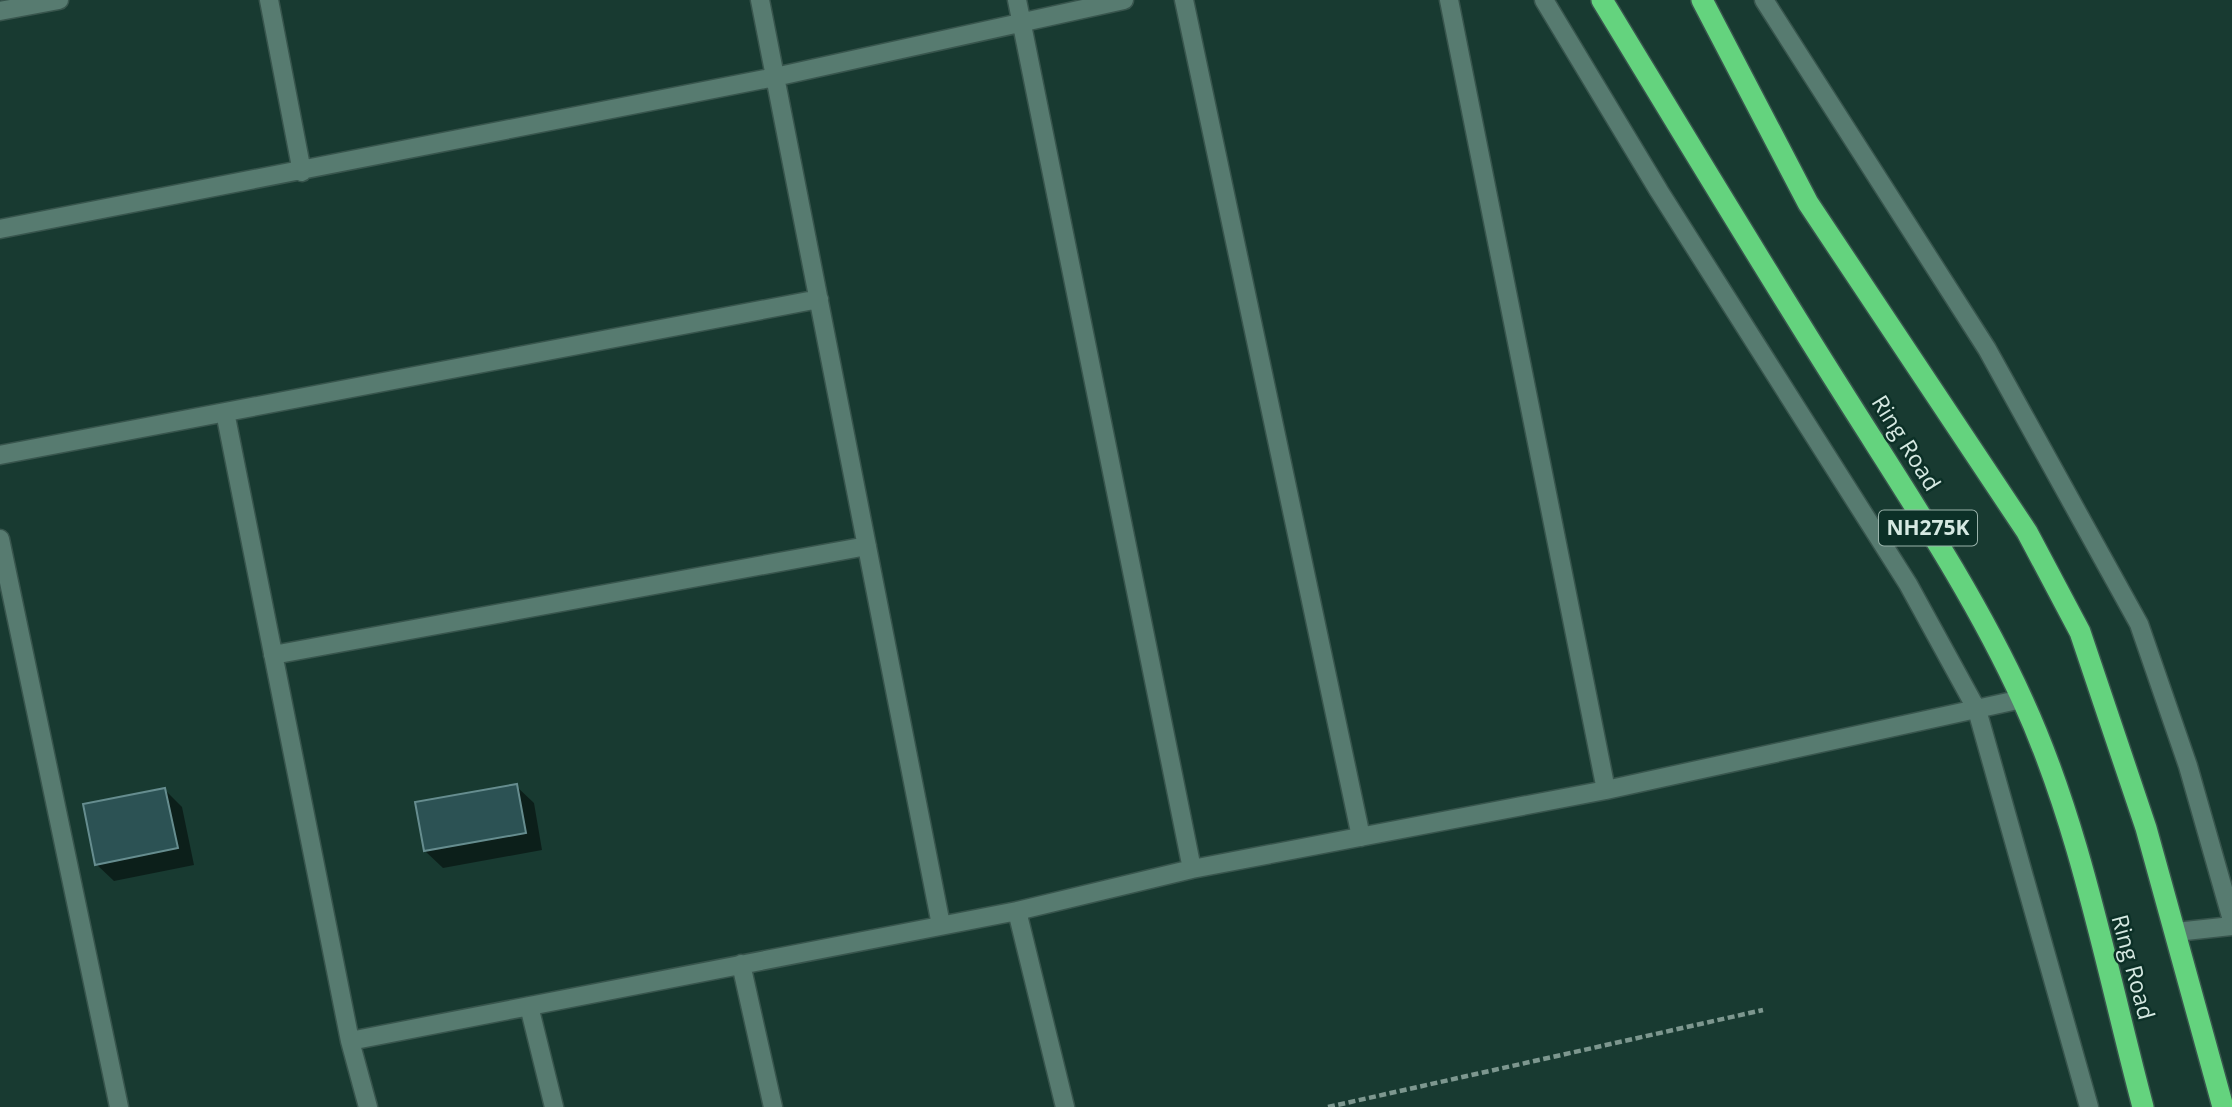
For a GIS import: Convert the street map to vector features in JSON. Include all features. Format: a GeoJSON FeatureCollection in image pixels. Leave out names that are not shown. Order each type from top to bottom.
{"type":"FeatureCollection","features":[{"type":"Feature","properties":{"kind":"highway","name":"Ring Road"},"geometry":{"type":"LineString","coordinates":[[1602,0],[1746,238],[1955,572],[2022,699],[2043,748],[2076,853],[2143,1107]]}},
{"type":"Feature","properties":{"kind":"highway","name":"NH275K"},"geometry":{"type":"LineString","coordinates":[[1702,0],[1808,203],[2027,532],[2080,632],[2110,714],[2176,932],[2222,1107]]}},
{"type":"Feature","properties":{"kind":"street"},"geometry":{"type":"LineString","coordinates":[[0,11],[18,4],[59,0]]}},
{"type":"Feature","properties":{"kind":"street"},"geometry":{"type":"LineString","coordinates":[[270,0],[302,172]]}},
{"type":"Feature","properties":{"kind":"street"},"geometry":{"type":"LineString","coordinates":[[760,0],[941,925]]}},
{"type":"Feature","properties":{"kind":"street"},"geometry":{"type":"LineString","coordinates":[[1017,0],[1192,869]]}},
{"type":"Feature","properties":{"kind":"street"},"geometry":{"type":"LineString","coordinates":[[0,229],[302,172],[775,77],[1124,0]]}},
{"type":"Feature","properties":{"kind":"street"},"geometry":{"type":"LineString","coordinates":[[1184,0],[1361,837]]}},
{"type":"Feature","properties":{"kind":"street"},"geometry":{"type":"LineString","coordinates":[[1449,0],[1606,790]]}},
{"type":"Feature","properties":{"kind":"street"},"geometry":{"type":"LineString","coordinates":[[1544,0],[1659,191],[1908,583],[1977,710],[2090,1107]]}},
{"type":"Feature","properties":{"kind":"street"},"geometry":{"type":"LineString","coordinates":[[1764,0],[1987,349],[2138,624],[2188,766],[2232,919]]}},
{"type":"Feature","properties":{"kind":"street"},"geometry":{"type":"LineString","coordinates":[[0,456],[819,299]]}},
{"type":"Feature","properties":{"kind":"street"},"geometry":{"type":"LineString","coordinates":[[225,412],[350,1041],[368,1107]]}},
{"type":"Feature","properties":{"kind":"street"},"geometry":{"type":"LineString","coordinates":[[0,538],[119,1107]]}},
{"type":"Feature","properties":{"kind":"street"},"geometry":{"type":"LineString","coordinates":[[273,656],[867,546]]}},
{"type":"Feature","properties":{"kind":"street"},"geometry":{"type":"LineString","coordinates":[[350,1041],[1017,911],[1192,869],[1606,790],[2022,699]]}},
{"type":"Feature","properties":{"kind":"street"},"geometry":{"type":"LineString","coordinates":[[1017,911],[1065,1107]]}},
{"type":"Feature","properties":{"kind":"street"},"geometry":{"type":"LineString","coordinates":[[2176,932],[2232,926]]}},
{"type":"Feature","properties":{"kind":"street"},"geometry":{"type":"LineString","coordinates":[[741,964],[773,1107]]}},
{"type":"Feature","properties":{"kind":"street"},"geometry":{"type":"LineString","coordinates":[[529,1006],[554,1107]]}},
{"type":"Feature","properties":{"kind":"path"},"geometry":{"type":"LineString","coordinates":[[1328,1107],[1763,1010]]}},
{"type":"Feature","properties":{"kind":"building"},"geometry":{"type":"Polygon","coordinates":[[[517,784],[526,833],[424,851],[415,802],[517,784]]]}},
{"type":"Feature","properties":{"kind":"building"},"geometry":{"type":"Polygon","coordinates":[[[165,788],[178,848],[95,865],[83,804],[165,788]]]}}]}
